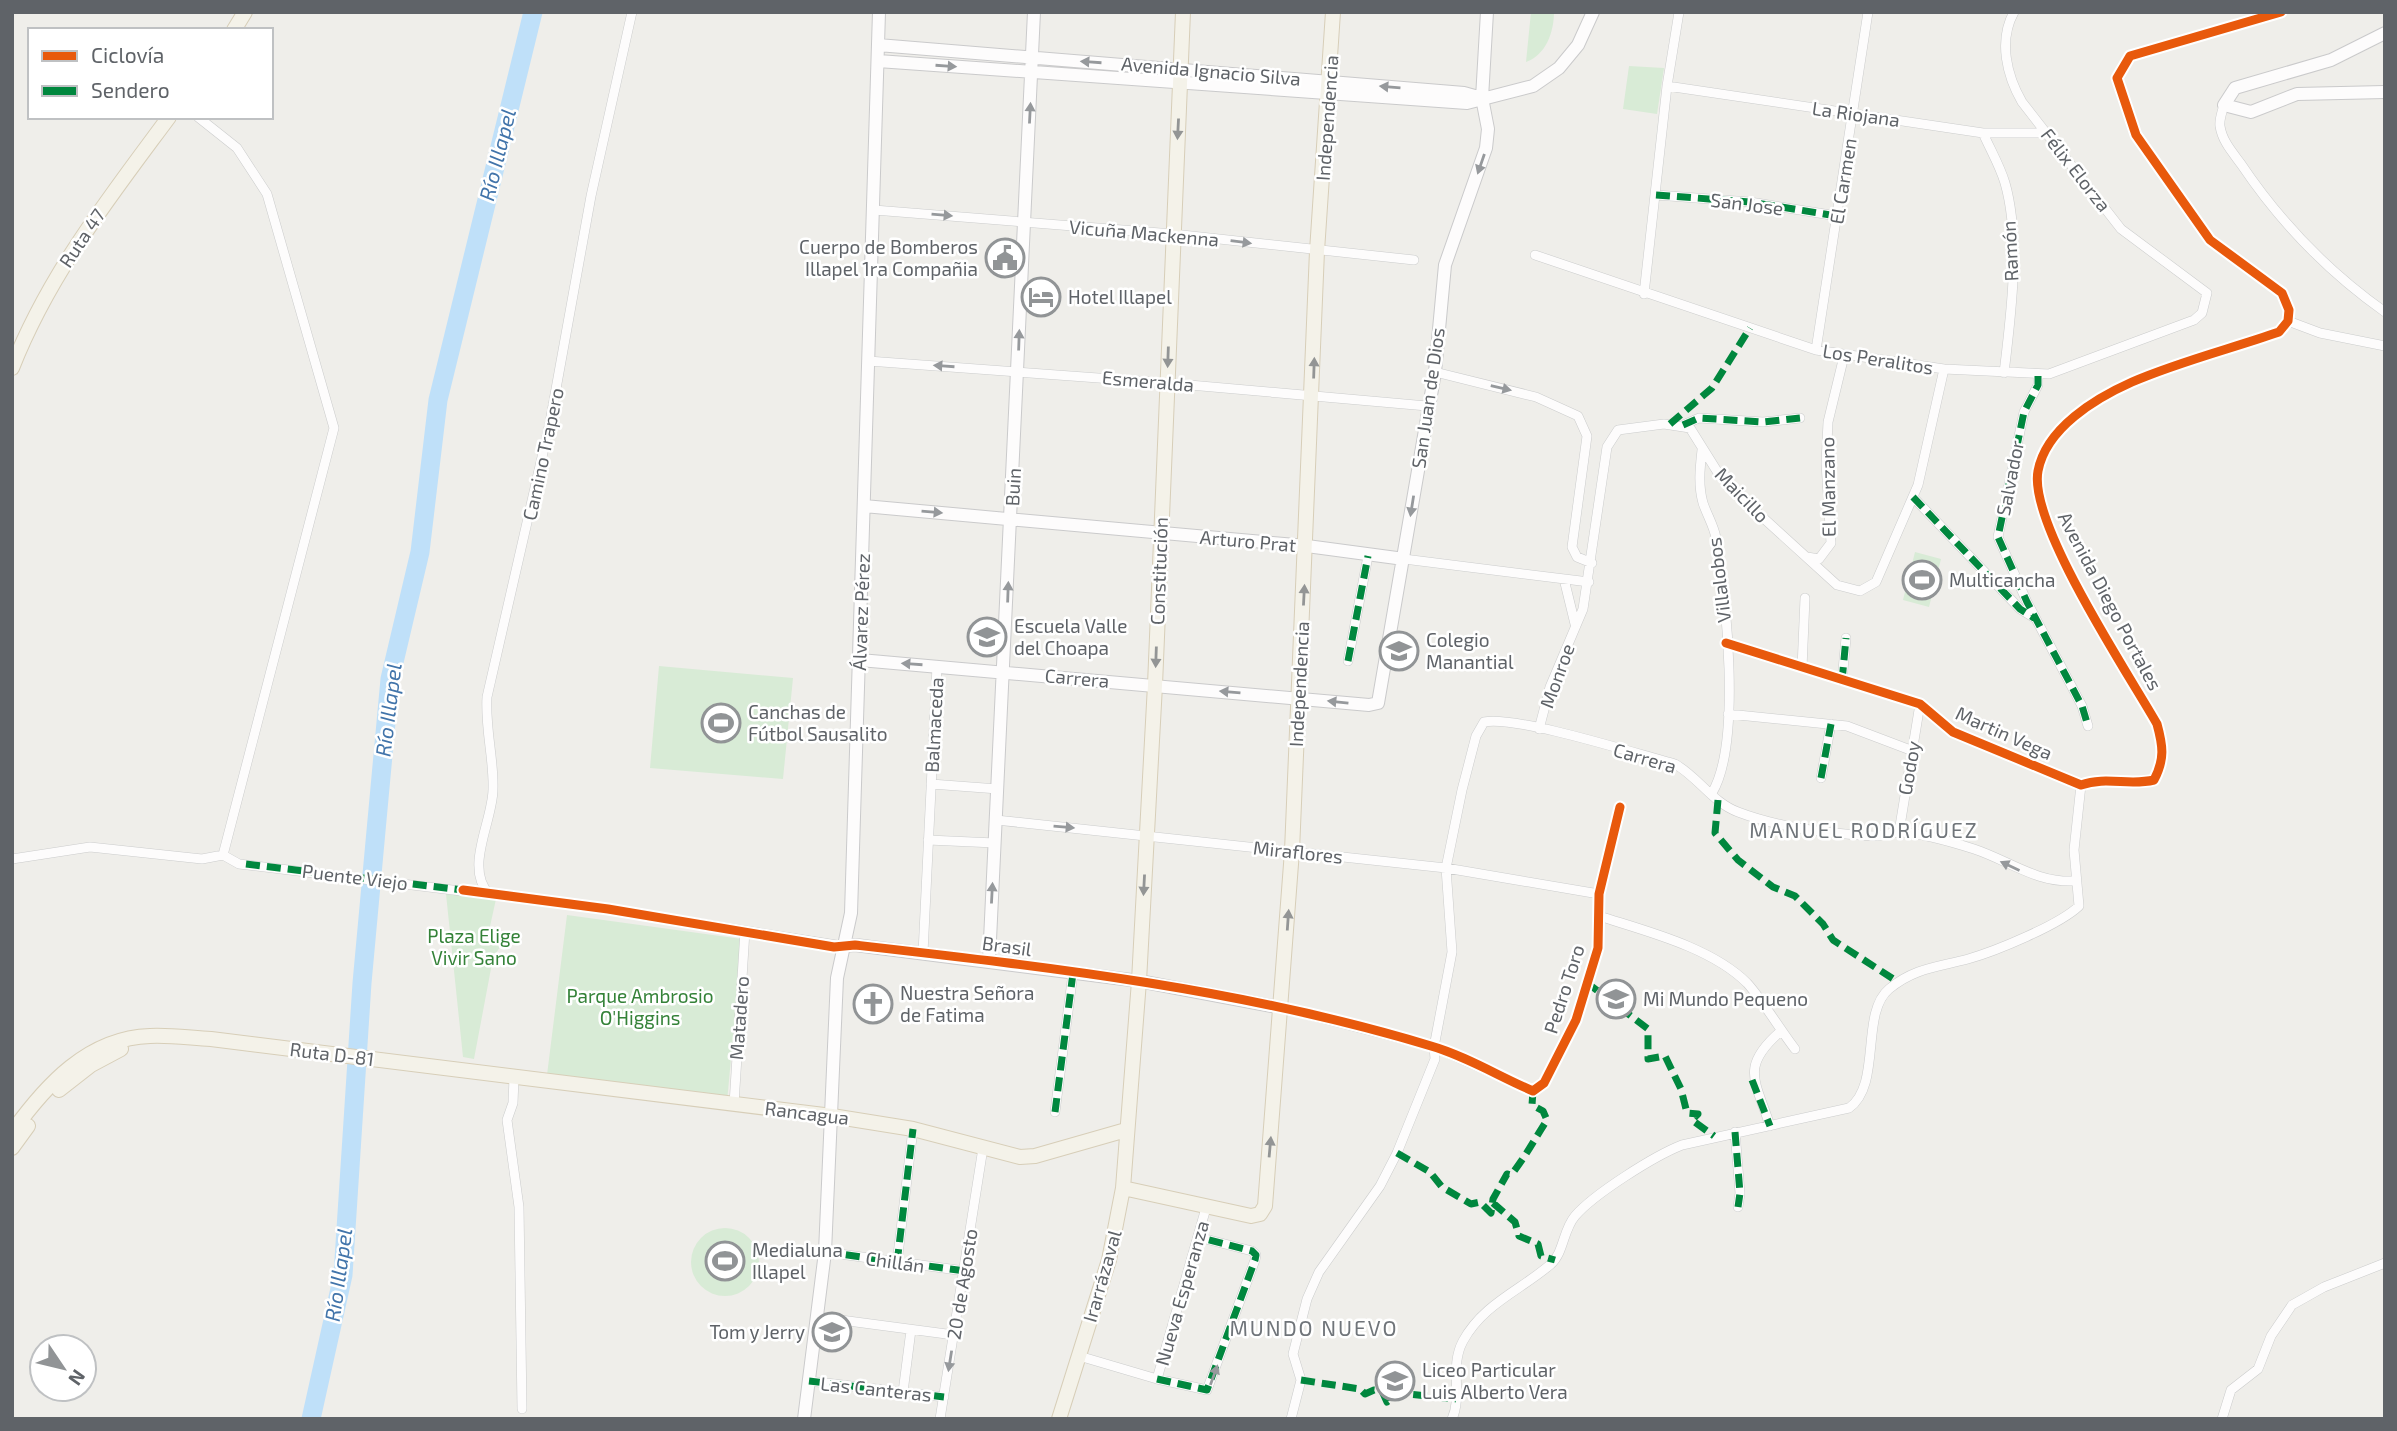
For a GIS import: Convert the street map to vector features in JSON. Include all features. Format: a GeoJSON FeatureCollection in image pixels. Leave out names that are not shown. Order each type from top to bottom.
{"type":"FeatureCollection","features":[{"type":"Feature","properties":{"kind":"main road"},"geometry":{"type":"LineString","coordinates":[[235,28],[245,12]]}},
{"type":"Feature","properties":{"kind":"main road","name":"Constitución"},"geometry":{"type":"LineString","coordinates":[[1126,1130],[1139,981],[1155,685],[1183,12]]}},
{"type":"Feature","properties":{"kind":"main road","name":"Independencia"},"geometry":{"type":"LineString","coordinates":[[1123,1188],[1251,1216],[1264,1209],[1282,1008],[1292,851],[1314,396],[1317,251],[1333,12]]}},
{"type":"Feature","properties":{"kind":"main road","name":"Ruta 47"},"geometry":{"type":"LineString","coordinates":[[12,368],[38,310],[68,255],[168,119]]}},
{"type":"Feature","properties":{"kind":"main road","name":"Ruta D-81"},"geometry":{"type":"LineString","coordinates":[[12,1132],[51,1085],[97,1049],[137,1037],[211,1039],[481,1073]]}},
{"type":"Feature","properties":{"kind":"main road","name":"Ruta D-81"},"geometry":{"type":"LineString","coordinates":[[12,1148],[45,1103],[91,1065],[128,1046],[183,1037]]}},
{"type":"Feature","properties":{"kind":"main road","name":"Rancagua"},"geometry":{"type":"LineString","coordinates":[[481,1073],[832,1116],[913,1129],[1012,1156],[1035,1156],[1126,1130]]}},
{"type":"Feature","properties":{"kind":"main road","name":"Irarrázaval"},"geometry":{"type":"LineString","coordinates":[[1059,1419],[1109,1260],[1123,1188],[1126,1130]]}},
{"type":"Feature","properties":{"kind":"street","name":"Camino Trapero"},"geometry":{"type":"LineString","coordinates":[[489,894],[481,881],[480,863],[494,788],[486,721],[487,697],[550,422],[588,208],[632,12]]}},
{"type":"Feature","properties":{"kind":"street","name":"Álvarez Pérez"},"geometry":{"type":"LineString","coordinates":[[804,1419],[825,1252],[837,978],[851,913],[879,12]]}},
{"type":"Feature","properties":{"kind":"street","name":"Buin"},"geometry":{"type":"LineString","coordinates":[[989,961],[1034,12]]}},
{"type":"Feature","properties":{"kind":"street","name":"San Juan de Dios"},"geometry":{"type":"LineString","coordinates":[[1378,703],[1404,559],[1427,406],[1435,372],[1445,265],[1486,148],[1488,130],[1482,97],[1487,12]]}},
{"type":"Feature","properties":{"kind":"street","name":"Avenida Ignacio Silva"},"geometry":{"type":"LineString","coordinates":[[878,45],[1032,58],[1463,104],[1533,86],[1559,68],[1577,45],[1593,12]]}},
{"type":"Feature","properties":{"kind":"street"},"geometry":{"type":"LineString","coordinates":[[1644,294],[1667,86],[1679,12]]}},
{"type":"Feature","properties":{"kind":"street","name":"El Carmen"},"geometry":{"type":"LineString","coordinates":[[1816,350],[1868,12]]}},
{"type":"Feature","properties":{"kind":"street","name":"Félix Elorza"},"geometry":{"type":"LineString","coordinates":[[2014,12],[2006,39],[2006,62],[2013,86],[2121,229],[2207,293]]}},
{"type":"Feature","properties":{"kind":"street"},"geometry":{"type":"LineString","coordinates":[[2281,12],[2130,56],[2118,78],[2136,135],[2158,167],[2210,240],[2282,293],[2289,310],[2288,321],[2320,332],[2385,346]]}},
{"type":"Feature","properties":{"kind":"street"},"geometry":{"type":"LineString","coordinates":[[2385,33],[2331,60],[2235,88],[2224,105],[2220,125],[2225,141],[2293,233],[2322,262],[2385,312]]}},
{"type":"Feature","properties":{"kind":"street","name":"Avenida Ignacio Silva"},"geometry":{"type":"LineString","coordinates":[[878,61],[1032,72],[1180,74]]}},
{"type":"Feature","properties":{"kind":"street","name":"La Riojana"},"geometry":{"type":"LineString","coordinates":[[1667,86],[1983,133],[2047,133]]}},
{"type":"Feature","properties":{"kind":"street"},"geometry":{"type":"LineString","coordinates":[[2224,105],[2251,113],[2297,94],[2385,92]]}},
{"type":"Feature","properties":{"kind":"street"},"geometry":{"type":"LineString","coordinates":[[12,859],[90,847],[202,859],[223,855],[334,428],[267,194],[237,148],[201,119]]}},
{"type":"Feature","properties":{"kind":"street","name":"Ramón"},"geometry":{"type":"LineString","coordinates":[[1983,133],[2005,183],[2011,236],[2013,304],[2004,373]]}},
{"type":"Feature","properties":{"kind":"street","name":"San Jose"},"geometry":{"type":"LineString","coordinates":[[1656,195],[1750,202],[1837,216]]}},
{"type":"Feature","properties":{"kind":"street","name":"Vicuña Mackenna"},"geometry":{"type":"LineString","coordinates":[[874,210],[1173,234],[1415,260]]}},
{"type":"Feature","properties":{"kind":"street","name":"Los Peralitos"},"geometry":{"type":"LineString","coordinates":[[1535,256],[1816,350],[1944,369],[2038,376],[2194,320],[2202,313],[2207,293]]}},
{"type":"Feature","properties":{"kind":"street","name":"Avenida Diego Portales"},"geometry":{"type":"LineString","coordinates":[[2154,779],[2163,764],[2163,744],[2157,724],[2056,546],[2039,504],[2036,489],[2038,468],[2059,432],[2080,412],[2132,382],[2279,332],[2288,321]]}},
{"type":"Feature","properties":{"kind":"street","name":"El Manzano"},"geometry":{"type":"LineString","coordinates":[[1804,557],[1819,559],[1831,543],[1826,463],[1828,422],[1844,356]]}},
{"type":"Feature","properties":{"kind":"street","name":"Esmeralda"},"geometry":{"type":"LineString","coordinates":[[868,361],[1427,406]]}},
{"type":"Feature","properties":{"kind":"street","name":"Maicillo"},"geometry":{"type":"LineString","coordinates":[[1683,425],[1697,436],[1702,450],[1720,476],[1804,557],[1837,585],[1860,591],[1876,582],[1919,485],[1944,369]]}},
{"type":"Feature","properties":{"kind":"street"},"geometry":{"type":"LineString","coordinates":[[1435,372],[1536,397],[1578,416],[1587,436],[1572,547],[1577,556],[1592,563],[1606,447],[1618,430],[1640,426],[1683,425],[1699,418],[1763,422],[1800,418]]}},
{"type":"Feature","properties":{"kind":"street","name":"Salvador"},"geometry":{"type":"LineString","coordinates":[[2038,376],[2038,385],[2024,412],[1998,537],[2035,618],[2082,706],[2088,726]]}},
{"type":"Feature","properties":{"kind":"street","name":"Villalobos"},"geometry":{"type":"LineString","coordinates":[[1702,450],[1699,479],[1704,504],[1716,536],[1726,643],[1728,739],[1720,779],[1712,793]]}},
{"type":"Feature","properties":{"kind":"street","name":"Salvador"},"geometry":{"type":"LineString","coordinates":[[1913,497],[2020,609],[2035,618]]}},
{"type":"Feature","properties":{"kind":"street","name":"Arturo Prat"},"geometry":{"type":"LineString","coordinates":[[864,506],[1307,546],[1368,556],[1589,582]]}},
{"type":"Feature","properties":{"kind":"street"},"geometry":{"type":"LineString","coordinates":[[1348,661],[1368,556]]}},
{"type":"Feature","properties":{"kind":"street","name":"Monroe"},"geometry":{"type":"LineString","coordinates":[[1539,729],[1550,687],[1583,609],[1592,563]]}},
{"type":"Feature","properties":{"kind":"street","name":"Monroe"},"geometry":{"type":"LineString","coordinates":[[1564,579],[1575,624]]}},
{"type":"Feature","properties":{"kind":"street"},"geometry":{"type":"LineString","coordinates":[[1802,668],[1805,598]]}},
{"type":"Feature","properties":{"kind":"street"},"geometry":{"type":"LineString","coordinates":[[1843,681],[1846,638]]}},
{"type":"Feature","properties":{"kind":"street","name":"Martin Vega"},"geometry":{"type":"LineString","coordinates":[[1726,643],[1920,704],[1952,732],[2081,785],[2098,779],[2138,784],[2154,779]]}},
{"type":"Feature","properties":{"kind":"street","name":"Carrera"},"geometry":{"type":"LineString","coordinates":[[860,660],[1378,703]]}},
{"type":"Feature","properties":{"kind":"street","name":"Balmaceda"},"geometry":{"type":"LineString","coordinates":[[923,953],[937,666]]}},
{"type":"Feature","properties":{"kind":"street","name":"Godoy"},"geometry":{"type":"LineString","coordinates":[[1899,832],[1920,704]]}},
{"type":"Feature","properties":{"kind":"street"},"geometry":{"type":"LineString","coordinates":[[1728,714],[1847,726],[1913,751]]}},
{"type":"Feature","properties":{"kind":"street","name":"Carrera"},"geometry":{"type":"LineString","coordinates":[[1446,868],[1476,736],[1484,722],[1493,720],[1675,764],[1691,773],[1736,812],[1797,827],[1879,836],[1899,832],[1976,850],[2018,871],[2063,882],[2076,881]]}},
{"type":"Feature","properties":{"kind":"street"},"geometry":{"type":"LineString","coordinates":[[1821,778],[1831,724]]}},
{"type":"Feature","properties":{"kind":"street"},"geometry":{"type":"LineString","coordinates":[[931,784],[998,789]]}},
{"type":"Feature","properties":{"kind":"street"},"geometry":{"type":"LineString","coordinates":[[1452,1419],[1457,1409],[1455,1357],[1463,1341],[1490,1307],[1555,1260],[1574,1217],[1663,1152],[1735,1132],[1843,1110],[1856,1103],[1864,1085],[1881,997],[1887,990],[1923,968],[1969,959],[2068,917],[2079,906],[2080,890],[2076,881],[2074,850],[2081,785]]}},
{"type":"Feature","properties":{"kind":"street","name":"Pedro Toro"},"geometry":{"type":"LineString","coordinates":[[1533,1091],[1545,1083],[1576,1020],[1598,948],[1599,894],[1620,807]]}},
{"type":"Feature","properties":{"kind":"street","name":"Miraflores"},"geometry":{"type":"LineString","coordinates":[[996,820],[1446,868],[1599,894]]}},
{"type":"Feature","properties":{"kind":"street"},"geometry":{"type":"LineString","coordinates":[[928,840],[995,844]]}},
{"type":"Feature","properties":{"kind":"street","name":"Puente Viejo"},"geometry":{"type":"LineString","coordinates":[[223,855],[229,861],[246,864],[463,890]]}},
{"type":"Feature","properties":{"kind":"street"},"geometry":{"type":"LineString","coordinates":[[1291,1419],[1301,1380],[1293,1354],[1307,1299],[1319,1272],[1361,1215],[1397,1153],[1435,1059],[1434,1046],[1452,952],[1446,868]]}},
{"type":"Feature","properties":{"kind":"street","name":"Brasil"},"geometry":{"type":"LineString","coordinates":[[463,890],[843,946],[923,953],[1139,981],[1282,1008],[1434,1046],[1533,1091]]}},
{"type":"Feature","properties":{"kind":"street"},"geometry":{"type":"LineString","coordinates":[[1599,916],[1682,943],[1734,974],[1748,984],[1795,1049]]}},
{"type":"Feature","properties":{"kind":"street","name":"Matadero"},"geometry":{"type":"LineString","coordinates":[[734,1104],[745,931]]}},
{"type":"Feature","properties":{"kind":"street"},"geometry":{"type":"LineString","coordinates":[[1055,1112],[1073,973]]}},
{"type":"Feature","properties":{"kind":"street"},"geometry":{"type":"LineString","coordinates":[[1770,1126],[1752,1080],[1760,1051],[1781,1031]]}},
{"type":"Feature","properties":{"kind":"street"},"geometry":{"type":"LineString","coordinates":[[514,1077],[513,1103],[507,1120],[519,1207],[522,1409]]}},
{"type":"Feature","properties":{"kind":"street"},"geometry":{"type":"LineString","coordinates":[[897,1263],[913,1129]]}},
{"type":"Feature","properties":{"kind":"street"},"geometry":{"type":"LineString","coordinates":[[1735,1132],[1740,1192],[1738,1207]]}},
{"type":"Feature","properties":{"kind":"street","name":"20 de Agosto"},"geometry":{"type":"LineString","coordinates":[[940,1419],[983,1148]]}},
{"type":"Feature","properties":{"kind":"street","name":"Nueva Esperanza"},"geometry":{"type":"LineString","coordinates":[[1079,1356],[1157,1379],[1206,1208]]}},
{"type":"Feature","properties":{"kind":"street"},"geometry":{"type":"LineString","coordinates":[[1157,1379],[1207,1390],[1255,1260],[1256,1255],[1252,1251],[1198,1237]]}},
{"type":"Feature","properties":{"kind":"street","name":"Chillán"},"geometry":{"type":"LineString","coordinates":[[825,1252],[965,1271]]}},
{"type":"Feature","properties":{"kind":"street"},"geometry":{"type":"LineString","coordinates":[[2222,1419],[2231,1390],[2258,1369],[2271,1336],[2292,1305],[2324,1287],[2385,1263]]}},
{"type":"Feature","properties":{"kind":"street"},"geometry":{"type":"LineString","coordinates":[[818,1317],[954,1335]]}},
{"type":"Feature","properties":{"kind":"street"},"geometry":{"type":"LineString","coordinates":[[903,1391],[911,1329]]}},
{"type":"Feature","properties":{"kind":"street","name":"Las Canteras"},"geometry":{"type":"LineString","coordinates":[[809,1381],[944,1397]]}},
{"type":"Feature","properties":{"kind":"green space"},"geometry":{"type":"Polygon","coordinates":[[[1531,12],[1554,12],[1554,20],[1544,48],[1526,62],[1531,12]]]}},
{"type":"Feature","properties":{"kind":"green space"},"geometry":{"type":"Polygon","coordinates":[[[1629,66],[1664,68],[1657,114],[1623,109],[1629,66]]]}},
{"type":"Feature","properties":{"kind":"green space","name":"Multicancha"},"geometry":{"type":"Polygon","coordinates":[[[1915,552],[1941,559],[1929,607],[1903,600],[1915,552]]]}},
{"type":"Feature","properties":{"kind":"green space","name":"Canchas de Fútbol Sausalito"},"geometry":{"type":"Polygon","coordinates":[[[659,666],[793,678],[783,779],[650,768],[659,666]]]}},
{"type":"Feature","properties":{"kind":"green space","name":"Plaza Elige Vivir Sano"},"geometry":{"type":"Polygon","coordinates":[[[446,894],[496,899],[489,931],[505,939],[493,958],[474,1059],[463,1057],[446,894]]]}},
{"type":"Feature","properties":{"kind":"green space","name":"Parque Ambrosio O'Higgins"},"geometry":{"type":"Polygon","coordinates":[[[567,915],[742,939],[727,1102],[547,1075],[567,915]]]}},
{"type":"Feature","properties":{"kind":"green space","name":"Medialuna Illapel"},"geometry":{"type":"Polygon","coordinates":[[[732,1228],[753,1243],[759,1255],[757,1275],[749,1286],[732,1296],[718,1296],[701,1286],[693,1275],[691,1255],[701,1238],[712,1230],[732,1228]]]}},
{"type":"Feature","properties":{"kind":"waterway","name":"Río Illapel"},"geometry":{"type":"LineString","coordinates":[[311,1419],[343,1275],[362,983],[390,679],[420,552],[438,400],[533,12]]}},
{"type":"Feature","properties":{"kind":"marked path"},"geometry":{"type":"LineString","coordinates":[[1656,195],[1750,202],[1837,216]]}},
{"type":"Feature","properties":{"kind":"marked path"},"geometry":{"type":"LineString","coordinates":[[1670,424],[1712,388],[1750,328]]}},
{"type":"Feature","properties":{"kind":"marked path"},"geometry":{"type":"LineString","coordinates":[[2038,376],[2038,385],[2024,412],[1998,537],[2027,602],[2082,706],[2088,726]]}},
{"type":"Feature","properties":{"kind":"marked path"},"geometry":{"type":"LineString","coordinates":[[1683,425],[1699,418],[1763,422],[1800,418]]}},
{"type":"Feature","properties":{"kind":"marked path"},"geometry":{"type":"LineString","coordinates":[[1913,497],[2020,609],[2034,618]]}},
{"type":"Feature","properties":{"kind":"marked path"},"geometry":{"type":"LineString","coordinates":[[1348,661],[1368,556]]}},
{"type":"Feature","properties":{"kind":"marked path"},"geometry":{"type":"LineString","coordinates":[[1842,681],[1846,638]]}},
{"type":"Feature","properties":{"kind":"marked path"},"geometry":{"type":"LineString","coordinates":[[1821,778],[1831,724]]}},
{"type":"Feature","properties":{"kind":"marked path"},"geometry":{"type":"LineString","coordinates":[[1718,800],[1715,833],[1738,860],[1773,887],[1795,896],[1823,924],[1833,940],[1898,982]]}},
{"type":"Feature","properties":{"kind":"marked path"},"geometry":{"type":"LineString","coordinates":[[246,864],[463,890]]}},
{"type":"Feature","properties":{"kind":"marked path"},"geometry":{"type":"LineString","coordinates":[[1055,1112],[1073,973]]}},
{"type":"Feature","properties":{"kind":"marked path"},"geometry":{"type":"LineString","coordinates":[[1586,982],[1648,1029],[1648,1059],[1665,1056],[1681,1089],[1687,1113],[1698,1114],[1692,1120],[1714,1136]]}},
{"type":"Feature","properties":{"kind":"marked path"},"geometry":{"type":"LineString","coordinates":[[1752,1080],[1770,1126]]}},
{"type":"Feature","properties":{"kind":"marked path"},"geometry":{"type":"LineString","coordinates":[[1397,1153],[1430,1172],[1442,1187],[1471,1204],[1480,1202],[1491,1213],[1493,1199],[1507,1174],[1511,1175],[1547,1120],[1543,1111],[1532,1105],[1533,1091]]}},
{"type":"Feature","properties":{"kind":"marked path"},"geometry":{"type":"LineString","coordinates":[[897,1263],[913,1129]]}},
{"type":"Feature","properties":{"kind":"marked path"},"geometry":{"type":"LineString","coordinates":[[1735,1132],[1740,1193],[1738,1207]]}},
{"type":"Feature","properties":{"kind":"marked path"},"geometry":{"type":"LineString","coordinates":[[1493,1203],[1515,1222],[1519,1236],[1538,1244],[1541,1256],[1555,1260]]}},
{"type":"Feature","properties":{"kind":"marked path"},"geometry":{"type":"LineString","coordinates":[[1157,1379],[1207,1390],[1255,1260],[1256,1255],[1252,1251],[1198,1237]]}},
{"type":"Feature","properties":{"kind":"marked path"},"geometry":{"type":"LineString","coordinates":[[825,1252],[965,1271]]}},
{"type":"Feature","properties":{"kind":"marked path"},"geometry":{"type":"LineString","coordinates":[[1301,1380],[1360,1389],[1365,1394],[1374,1390],[1382,1391],[1387,1402],[1399,1393],[1456,1399]]}},
{"type":"Feature","properties":{"kind":"marked path"},"geometry":{"type":"LineString","coordinates":[[809,1381],[944,1397]]}},
{"type":"Feature","properties":{"kind":"cycle path"},"geometry":{"type":"LineString","coordinates":[[1726,643],[1920,704],[1953,732],[2081,785],[2099,781],[2154,780],[2162,752],[2157,724],[2083,598],[2064,560],[2048,525],[2039,495],[2038,471],[2043,455],[2062,428],[2074,416],[2103,397],[2167,368],[2279,332],[2288,321],[2289,310],[2282,293],[2210,240],[2136,135],[2117,78],[2130,56],[2281,12]]}},
{"type":"Feature","properties":{"kind":"cycle path"},"geometry":{"type":"LineString","coordinates":[[463,890],[608,909],[834,947],[855,945],[1000,962],[1217,995],[1289,1009],[1431,1046],[1533,1091],[1544,1083],[1576,1020],[1598,948],[1599,894],[1620,807]]}},
{"type":"Feature","properties":{"kind":"place","name":"Cuerpo de Bomberos Illapel 1ra Compañia"},"geometry":{"type":"Point","coordinates":[1005,258]}},
{"type":"Feature","properties":{"kind":"place","name":"Hotel Illapel"},"geometry":{"type":"Point","coordinates":[1041,297]}},
{"type":"Feature","properties":{"kind":"place","name":"Multicancha"},"geometry":{"type":"Point","coordinates":[1922,580]}},
{"type":"Feature","properties":{"kind":"place","name":"Escuela Valle del Choapa"},"geometry":{"type":"Point","coordinates":[987,637]}},
{"type":"Feature","properties":{"kind":"place","name":"Colegio Manantial"},"geometry":{"type":"Point","coordinates":[1399,651]}},
{"type":"Feature","properties":{"kind":"place","name":"Canchas de Fútbol Sausalito"},"geometry":{"type":"Point","coordinates":[721,723]}},
{"type":"Feature","properties":{"kind":"place","name":"Mi Mundo Pequeno"},"geometry":{"type":"Point","coordinates":[1616,999]}},
{"type":"Feature","properties":{"kind":"place","name":"Nuestra Señora de Fatima"},"geometry":{"type":"Point","coordinates":[873,1004]}},
{"type":"Feature","properties":{"kind":"place","name":"Medialuna Illapel"},"geometry":{"type":"Point","coordinates":[725,1261]}},
{"type":"Feature","properties":{"kind":"place","name":"Tom y Jerry"},"geometry":{"type":"Point","coordinates":[832,1332]}},
{"type":"Feature","properties":{"kind":"place","name":"Liceo Particular Luis Alberto Vera"},"geometry":{"type":"Point","coordinates":[1395,1381]}},
{"type":"Feature","properties":{"kind":"district","name":"MANUEL RODRÍGUEZ"},"geometry":{"type":"Point","coordinates":[1864,831]}},
{"type":"Feature","properties":{"kind":"district","name":"MUNDO NUEVO"},"geometry":{"type":"Point","coordinates":[1314,1329]}}]}
